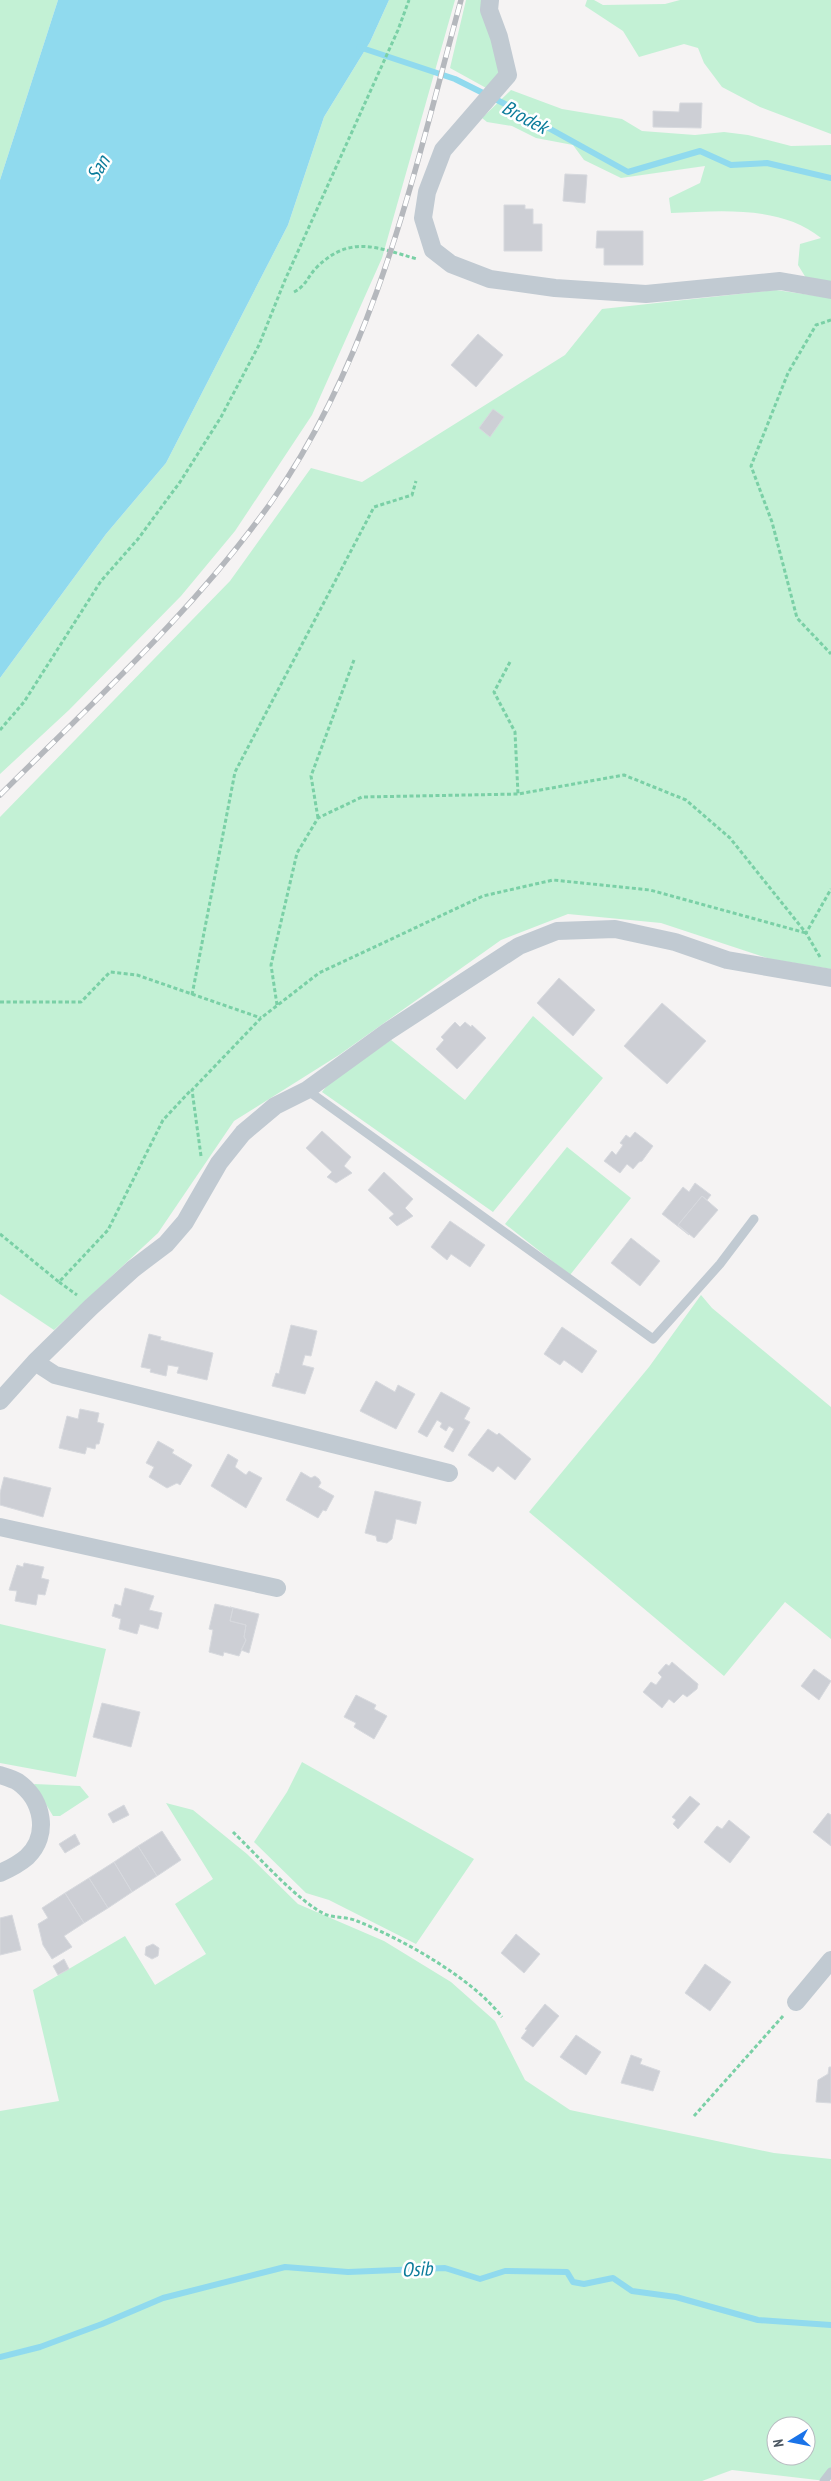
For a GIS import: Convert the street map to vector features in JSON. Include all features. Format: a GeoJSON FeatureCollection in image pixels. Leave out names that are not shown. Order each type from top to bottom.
{"type":"FeatureCollection","features":[{"type":"Feature","properties":{"kind":"street"},"geometry":{"type":"LineString","coordinates":[[490,0],[489,10],[499,37],[508,75],[443,150],[426,192],[423,218],[433,250],[451,264],[490,279],[555,288],[646,294],[780,280],[831,290]]}},
{"type":"Feature","properties":{"kind":"street"},"geometry":{"type":"LineString","coordinates":[[0,1401],[35,1362],[133,1268],[166,1244],[185,1222],[219,1163],[243,1133],[275,1106],[307,1090],[387,1032],[496,959],[519,946],[556,931],[615,928],[675,942],[728,960],[827,970]]}},
{"type":"Feature","properties":{"kind":"street"},"geometry":{"type":"LineString","coordinates":[[35,1362],[55,1375],[449,1473]]}},
{"type":"Feature","properties":{"kind":"street"},"geometry":{"type":"LineString","coordinates":[[0,1527],[277,1588]]}},
{"type":"Feature","properties":{"kind":"street"},"geometry":{"type":"LineString","coordinates":[[0,1775],[17,1781],[34,1796],[41,1817],[40,1837],[28,1856],[18,1864],[0,1873]]}},
{"type":"Feature","properties":{"kind":"street"},"geometry":{"type":"LineString","coordinates":[[796,2002],[831,1960]]}},
{"type":"Feature","properties":{"kind":"lane"},"geometry":{"type":"LineString","coordinates":[[307,1090],[653,1339],[720,1264],[754,1218]]}},
{"type":"Feature","properties":{"kind":"lane"},"geometry":{"type":"LineString","coordinates":[[824,2481],[831,2472]]}},
{"type":"Feature","properties":{"kind":"path"},"geometry":{"type":"LineString","coordinates":[[0,730],[24,702],[101,581],[138,539],[180,482],[221,418],[259,345],[286,280],[392,44],[409,0]]}},
{"type":"Feature","properties":{"kind":"path"},"geometry":{"type":"LineString","coordinates":[[294,292],[302,288],[316,268],[334,254],[347,248],[362,245],[377,247],[421,260],[442,257]]}},
{"type":"Feature","properties":{"kind":"path"},"geometry":{"type":"LineString","coordinates":[[831,320],[816,325],[788,373],[751,466],[772,522],[797,618],[831,654]]}},
{"type":"Feature","properties":{"kind":"path"},"geometry":{"type":"LineString","coordinates":[[192,995],[235,772],[374,507],[412,495],[416,481]]}},
{"type":"Feature","properties":{"kind":"path"},"geometry":{"type":"LineString","coordinates":[[318,818],[310,776],[354,660]]}},
{"type":"Feature","properties":{"kind":"path"},"geometry":{"type":"LineString","coordinates":[[510,662],[494,692],[515,732],[518,794]]}},
{"type":"Feature","properties":{"kind":"path"},"geometry":{"type":"LineString","coordinates":[[277,1006],[271,965],[297,853],[318,818],[362,797],[518,794],[624,775],[686,800],[730,838],[806,933],[827,970]]}},
{"type":"Feature","properties":{"kind":"path"},"geometry":{"type":"LineString","coordinates":[[806,933],[831,890]]}},
{"type":"Feature","properties":{"kind":"path"},"geometry":{"type":"LineString","coordinates":[[0,1002],[81,1002],[110,972],[137,975],[261,1018],[163,1120],[108,1230],[59,1282],[0,1234]]}},
{"type":"Feature","properties":{"kind":"path"},"geometry":{"type":"LineString","coordinates":[[192,1090],[201,1159]]}},
{"type":"Feature","properties":{"kind":"path"},"geometry":{"type":"LineString","coordinates":[[233,1832],[305,1901],[327,1915],[356,1920],[419,1952],[474,1987],[502,2018]]}},
{"type":"Feature","properties":{"kind":"path"},"geometry":{"type":"LineString","coordinates":[[694,2116],[796,2002]]}},
{"type":"Feature","properties":{"kind":"green space"},"geometry":{"type":"Polygon","coordinates":[[[0,0],[58,0],[0,180],[0,0]]]}},
{"type":"Feature","properties":{"kind":"green space"},"geometry":{"type":"Polygon","coordinates":[[[389,0],[455,0],[382,258],[312,415],[235,531],[181,596],[69,710],[0,774],[0,678],[106,534],[166,463],[288,225],[324,117],[370,42],[389,0]]]}},
{"type":"Feature","properties":{"kind":"green space"},"geometry":{"type":"Polygon","coordinates":[[[466,0],[483,0],[501,75],[488,89],[450,68],[466,0]]]}},
{"type":"Feature","properties":{"kind":"green space"},"geometry":{"type":"Polygon","coordinates":[[[587,0],[594,0],[603,5],[665,4],[680,0],[831,0],[831,134],[760,107],[722,87],[704,63],[698,48],[684,44],[639,57],[623,31],[585,6],[587,0]]]}},
{"type":"Feature","properties":{"kind":"green space"},"geometry":{"type":"Polygon","coordinates":[[[511,90],[562,109],[622,119],[642,131],[695,135],[724,132],[748,135],[791,146],[831,145],[831,286],[806,278],[798,265],[800,244],[821,238],[805,227],[788,220],[749,212],[709,211],[671,213],[669,198],[700,183],[705,166],[621,178],[584,160],[573,145],[536,138],[512,126],[487,122],[482,118],[511,90]]]}},
{"type":"Feature","properties":{"kind":"green space"},"geometry":{"type":"Polygon","coordinates":[[[776,290],[831,298],[831,969],[770,959],[661,923],[568,914],[501,940],[339,1055],[234,1121],[158,1233],[54,1330],[0,1294],[0,817],[230,581],[311,468],[362,482],[565,355],[602,309],[776,290]]]}},
{"type":"Feature","properties":{"kind":"green space"},"geometry":{"type":"Polygon","coordinates":[[[533,1016],[603,1078],[493,1212],[322,1092],[329,1083],[391,1040],[465,1100],[533,1016]]]}},
{"type":"Feature","properties":{"kind":"green space"},"geometry":{"type":"Polygon","coordinates":[[[567,1147],[631,1198],[570,1275],[505,1224],[567,1147]]]}},
{"type":"Feature","properties":{"kind":"green space"},"geometry":{"type":"Polygon","coordinates":[[[701,1295],[712,1308],[831,1407],[831,1639],[785,1602],[724,1676],[529,1512],[649,1367],[701,1295]]]}},
{"type":"Feature","properties":{"kind":"green space"},"geometry":{"type":"Polygon","coordinates":[[[0,1624],[106,1649],[76,1777],[0,1763],[0,1624]]]}},
{"type":"Feature","properties":{"kind":"green space"},"geometry":{"type":"Polygon","coordinates":[[[302,1762],[474,1859],[416,1944],[329,1900],[306,1893],[254,1842],[287,1792],[302,1762]]]}},
{"type":"Feature","properties":{"kind":"green space"},"geometry":{"type":"Polygon","coordinates":[[[34,1784],[80,1786],[89,1797],[60,1816],[53,1816],[34,1784]]]}},
{"type":"Feature","properties":{"kind":"green space"},"geometry":{"type":"Polygon","coordinates":[[[166,1803],[193,1810],[247,1854],[298,1904],[384,1941],[451,1982],[495,2021],[525,2080],[570,2110],[774,2153],[831,2159],[831,2477],[826,2481],[732,2470],[702,2481],[0,2481],[0,2111],[59,2101],[33,1990],[125,1936],[155,1985],[206,1954],[175,1904],[213,1879],[166,1803]]]}},
{"type":"Feature","properties":{"kind":"water","name":"San"},"geometry":{"type":"Polygon","coordinates":[[[58,0],[389,0],[370,42],[324,117],[288,225],[166,463],[106,534],[0,678],[0,180],[58,0]]]}},
{"type":"Feature","properties":{"kind":"building"},"geometry":{"type":"Polygon","coordinates":[[[680,103],[702,103],[701,128],[653,127],[653,111],[679,112],[680,103]]]}},
{"type":"Feature","properties":{"kind":"building"},"geometry":{"type":"Polygon","coordinates":[[[565,174],[587,175],[585,203],[563,201],[565,174]]]}},
{"type":"Feature","properties":{"kind":"building"},"geometry":{"type":"Polygon","coordinates":[[[504,205],[525,205],[525,209],[533,209],[533,224],[542,224],[542,251],[504,251],[504,205]]]}},
{"type":"Feature","properties":{"kind":"building"},"geometry":{"type":"Polygon","coordinates":[[[597,231],[643,231],[643,265],[604,265],[604,248],[596,248],[597,231]]]}},
{"type":"Feature","properties":{"kind":"building"},"geometry":{"type":"Polygon","coordinates":[[[478,334],[503,355],[476,387],[451,365],[478,334]]]}},
{"type":"Feature","properties":{"kind":"building"},"geometry":{"type":"Polygon","coordinates":[[[493,409],[504,417],[490,437],[479,428],[493,409]]]}},
{"type":"Feature","properties":{"kind":"building"},"geometry":{"type":"Polygon","coordinates":[[[559,978],[595,1010],[573,1036],[537,1003],[559,978]]]}},
{"type":"Feature","properties":{"kind":"building"},"geometry":{"type":"Polygon","coordinates":[[[662,1003],[706,1041],[667,1084],[624,1046],[662,1003]]]}},
{"type":"Feature","properties":{"kind":"building"},"geometry":{"type":"Polygon","coordinates":[[[455,1022],[460,1027],[465,1022],[471,1027],[472,1025],[486,1038],[457,1069],[436,1049],[444,1040],[441,1037],[455,1022]]]}},
{"type":"Feature","properties":{"kind":"building"},"geometry":{"type":"Polygon","coordinates":[[[322,1131],[351,1157],[344,1166],[352,1173],[336,1183],[327,1177],[332,1172],[306,1148],[322,1131]]]}},
{"type":"Feature","properties":{"kind":"building"},"geometry":{"type":"Polygon","coordinates":[[[635,1132],[653,1146],[642,1161],[633,1169],[627,1164],[620,1173],[604,1161],[612,1151],[616,1155],[623,1145],[620,1143],[626,1135],[630,1138],[635,1132]]]}},
{"type":"Feature","properties":{"kind":"building"},"geometry":{"type":"Polygon","coordinates":[[[384,1172],[413,1199],[405,1208],[413,1216],[397,1226],[389,1218],[394,1214],[368,1190],[384,1172]]]}},
{"type":"Feature","properties":{"kind":"building"},"geometry":{"type":"Polygon","coordinates":[[[695,1183],[711,1195],[707,1200],[702,1196],[678,1225],[689,1235],[662,1214],[683,1187],[689,1192],[695,1183]]]}},
{"type":"Feature","properties":{"kind":"building"},"geometry":{"type":"Polygon","coordinates":[[[702,1196],[718,1210],[694,1238],[678,1225],[702,1196]]]}},
{"type":"Feature","properties":{"kind":"building"},"geometry":{"type":"Polygon","coordinates":[[[450,1221],[485,1245],[470,1267],[451,1254],[447,1260],[431,1247],[450,1221]]]}},
{"type":"Feature","properties":{"kind":"building"},"geometry":{"type":"Polygon","coordinates":[[[631,1238],[660,1261],[640,1286],[611,1263],[631,1238]]]}},
{"type":"Feature","properties":{"kind":"building"},"geometry":{"type":"Polygon","coordinates":[[[291,1325],[317,1331],[311,1356],[305,1355],[302,1365],[314,1368],[305,1394],[272,1386],[276,1373],[279,1374],[291,1325]]]}},
{"type":"Feature","properties":{"kind":"building"},"geometry":{"type":"Polygon","coordinates":[[[562,1327],[597,1351],[582,1373],[564,1360],[560,1365],[544,1354],[562,1327]]]}},
{"type":"Feature","properties":{"kind":"building"},"geometry":{"type":"Polygon","coordinates":[[[149,1334],[161,1337],[160,1340],[213,1353],[207,1380],[177,1373],[179,1367],[168,1365],[166,1376],[150,1372],[151,1369],[141,1367],[149,1334]]]}},
{"type":"Feature","properties":{"kind":"building"},"geometry":{"type":"Polygon","coordinates":[[[376,1381],[395,1392],[398,1385],[415,1394],[396,1429],[360,1411],[376,1381]]]}},
{"type":"Feature","properties":{"kind":"building"},"geometry":{"type":"Polygon","coordinates":[[[441,1392],[470,1408],[464,1419],[470,1422],[453,1452],[444,1447],[454,1429],[449,1426],[446,1431],[440,1427],[442,1423],[437,1420],[427,1437],[418,1432],[441,1392]]]}},
{"type":"Feature","properties":{"kind":"building"},"geometry":{"type":"Polygon","coordinates":[[[80,1409],[99,1413],[97,1422],[104,1424],[99,1444],[96,1444],[95,1449],[87,1447],[85,1454],[59,1448],[67,1416],[78,1419],[80,1409]]]}},
{"type":"Feature","properties":{"kind":"building"},"geometry":{"type":"Polygon","coordinates":[[[488,1429],[497,1435],[499,1433],[531,1459],[515,1480],[498,1466],[493,1472],[468,1455],[488,1429]]]}},
{"type":"Feature","properties":{"kind":"building"},"geometry":{"type":"Polygon","coordinates":[[[158,1441],[174,1450],[172,1453],[192,1465],[180,1485],[177,1483],[167,1488],[149,1477],[154,1467],[146,1463],[158,1441]]]}},
{"type":"Feature","properties":{"kind":"building"},"geometry":{"type":"Polygon","coordinates":[[[228,1454],[238,1460],[235,1467],[243,1473],[246,1475],[249,1471],[262,1478],[246,1508],[211,1486],[228,1454]]]}},
{"type":"Feature","properties":{"kind":"building"},"geometry":{"type":"Polygon","coordinates":[[[301,1472],[311,1478],[315,1476],[321,1483],[318,1487],[334,1496],[326,1511],[323,1510],[318,1518],[286,1500],[301,1472]]]}},
{"type":"Feature","properties":{"kind":"building"},"geometry":{"type":"Polygon","coordinates":[[[4,1477],[51,1488],[43,1517],[0,1505],[0,1493],[4,1477]]]}},
{"type":"Feature","properties":{"kind":"building"},"geometry":{"type":"Polygon","coordinates":[[[375,1491],[421,1502],[416,1524],[396,1519],[392,1539],[387,1543],[377,1541],[376,1536],[365,1533],[375,1491]]]}},
{"type":"Feature","properties":{"kind":"building"},"geometry":{"type":"Polygon","coordinates":[[[24,1563],[44,1567],[41,1578],[49,1580],[45,1595],[38,1594],[36,1605],[15,1601],[17,1591],[9,1590],[17,1565],[23,1567],[24,1563]]]}},
{"type":"Feature","properties":{"kind":"building"},"geometry":{"type":"Polygon","coordinates":[[[125,1588],[154,1596],[149,1610],[162,1613],[158,1629],[140,1624],[137,1634],[119,1629],[121,1619],[112,1616],[115,1604],[121,1606],[125,1588]]]}},
{"type":"Feature","properties":{"kind":"building"},"geometry":{"type":"Polygon","coordinates":[[[215,1604],[233,1608],[230,1621],[246,1625],[244,1637],[246,1640],[239,1656],[224,1652],[223,1656],[209,1652],[213,1630],[209,1629],[215,1604]]]}},
{"type":"Feature","properties":{"kind":"building"},"geometry":{"type":"Polygon","coordinates":[[[230,1607],[259,1614],[249,1653],[241,1650],[246,1640],[244,1637],[246,1625],[230,1621],[233,1608],[230,1607]]]}},
{"type":"Feature","properties":{"kind":"building"},"geometry":{"type":"Polygon","coordinates":[[[672,1662],[698,1684],[697,1689],[687,1697],[683,1694],[674,1703],[669,1699],[662,1708],[643,1692],[651,1682],[656,1685],[662,1677],[658,1673],[666,1664],[669,1666],[672,1662]]]}},
{"type":"Feature","properties":{"kind":"building"},"geometry":{"type":"Polygon","coordinates":[[[814,1669],[831,1681],[819,1700],[801,1686],[814,1669]]]}},
{"type":"Feature","properties":{"kind":"building"},"geometry":{"type":"Polygon","coordinates":[[[356,1695],[376,1705],[374,1709],[387,1716],[374,1739],[354,1727],[356,1723],[344,1717],[356,1695]]]}},
{"type":"Feature","properties":{"kind":"building"},"geometry":{"type":"Polygon","coordinates":[[[102,1703],[140,1712],[131,1747],[93,1737],[102,1703]]]}},
{"type":"Feature","properties":{"kind":"building"},"geometry":{"type":"Polygon","coordinates":[[[690,1796],[700,1804],[678,1829],[673,1824],[676,1820],[672,1817],[690,1796]]]}},
{"type":"Feature","properties":{"kind":"building"},"geometry":{"type":"Polygon","coordinates":[[[124,1805],[129,1815],[113,1823],[108,1814],[124,1805]]]}},
{"type":"Feature","properties":{"kind":"building"},"geometry":{"type":"Polygon","coordinates":[[[828,1813],[831,1815],[831,1846],[813,1832],[828,1813]]]}},
{"type":"Feature","properties":{"kind":"building"},"geometry":{"type":"Polygon","coordinates":[[[729,1820],[750,1837],[730,1863],[704,1842],[717,1826],[722,1829],[729,1820]]]}},
{"type":"Feature","properties":{"kind":"building"},"geometry":{"type":"Polygon","coordinates":[[[162,1831],[181,1860],[157,1876],[138,1846],[162,1831]]]}},
{"type":"Feature","properties":{"kind":"building"},"geometry":{"type":"Polygon","coordinates":[[[75,1834],[80,1844],[65,1853],[59,1844],[75,1834]]]}},
{"type":"Feature","properties":{"kind":"building"},"geometry":{"type":"Polygon","coordinates":[[[138,1846],[157,1876],[132,1892],[114,1862],[138,1846]]]}},
{"type":"Feature","properties":{"kind":"building"},"geometry":{"type":"Polygon","coordinates":[[[114,1862],[132,1892],[108,1908],[89,1878],[114,1862]]]}},
{"type":"Feature","properties":{"kind":"building"},"geometry":{"type":"Polygon","coordinates":[[[89,1878],[108,1908],[84,1923],[65,1893],[89,1878]]]}},
{"type":"Feature","properties":{"kind":"building"},"geometry":{"type":"Polygon","coordinates":[[[65,1893],[84,1923],[64,1936],[72,1947],[52,1959],[43,1945],[38,1924],[48,1918],[42,1908],[65,1893]]]}},
{"type":"Feature","properties":{"kind":"building"},"geometry":{"type":"Polygon","coordinates":[[[12,1915],[21,1950],[0,1955],[0,1918],[12,1915]]]}},
{"type":"Feature","properties":{"kind":"building"},"geometry":{"type":"Polygon","coordinates":[[[516,1934],[540,1954],[524,1973],[501,1953],[516,1934]]]}},
{"type":"Feature","properties":{"kind":"building"},"geometry":{"type":"Polygon","coordinates":[[[153,1944],[159,1948],[158,1956],[152,1959],[145,1955],[146,1947],[153,1944]]]}},
{"type":"Feature","properties":{"kind":"building"},"geometry":{"type":"Polygon","coordinates":[[[64,1959],[69,1969],[58,1975],[53,1966],[64,1959]]]}},
{"type":"Feature","properties":{"kind":"building"},"geometry":{"type":"Polygon","coordinates":[[[705,1964],[731,1982],[710,2011],[685,1993],[705,1964]]]}},
{"type":"Feature","properties":{"kind":"building"},"geometry":{"type":"Polygon","coordinates":[[[545,2004],[559,2016],[533,2047],[521,2038],[527,2030],[525,2029],[545,2004]]]}},
{"type":"Feature","properties":{"kind":"building"},"geometry":{"type":"Polygon","coordinates":[[[576,2035],[601,2052],[586,2075],[560,2057],[576,2035]]]}},
{"type":"Feature","properties":{"kind":"building"},"geometry":{"type":"Polygon","coordinates":[[[631,2055],[642,2059],[640,2064],[660,2071],[653,2091],[621,2083],[631,2055]]]}},
{"type":"Feature","properties":{"kind":"building"},"geometry":{"type":"Polygon","coordinates":[[[829,2067],[831,2067],[831,2103],[816,2102],[818,2080],[828,2074],[829,2067]]]}},
{"type":"Feature","properties":{"kind":"waterway","name":"Brodek"},"geometry":{"type":"LineString","coordinates":[[359,47],[455,79],[507,105],[628,172],[700,151],[731,165],[767,163],[831,178]]}},
{"type":"Feature","properties":{"kind":"waterway","name":"Osib"},"geometry":{"type":"LineString","coordinates":[[0,2357],[40,2347],[102,2324],[163,2298],[285,2267],[348,2272],[445,2268],[480,2279],[505,2271],[567,2272],[573,2282],[584,2284],[613,2278],[632,2291],[676,2297],[758,2320],[831,2325]]}},
{"type":"Feature","properties":{"kind":"railway"},"geometry":{"type":"LineString","coordinates":[[0,795],[142,654],[210,580],[272,501],[308,444],[339,384],[365,323],[388,260],[408,195],[461,0]]}}]}
